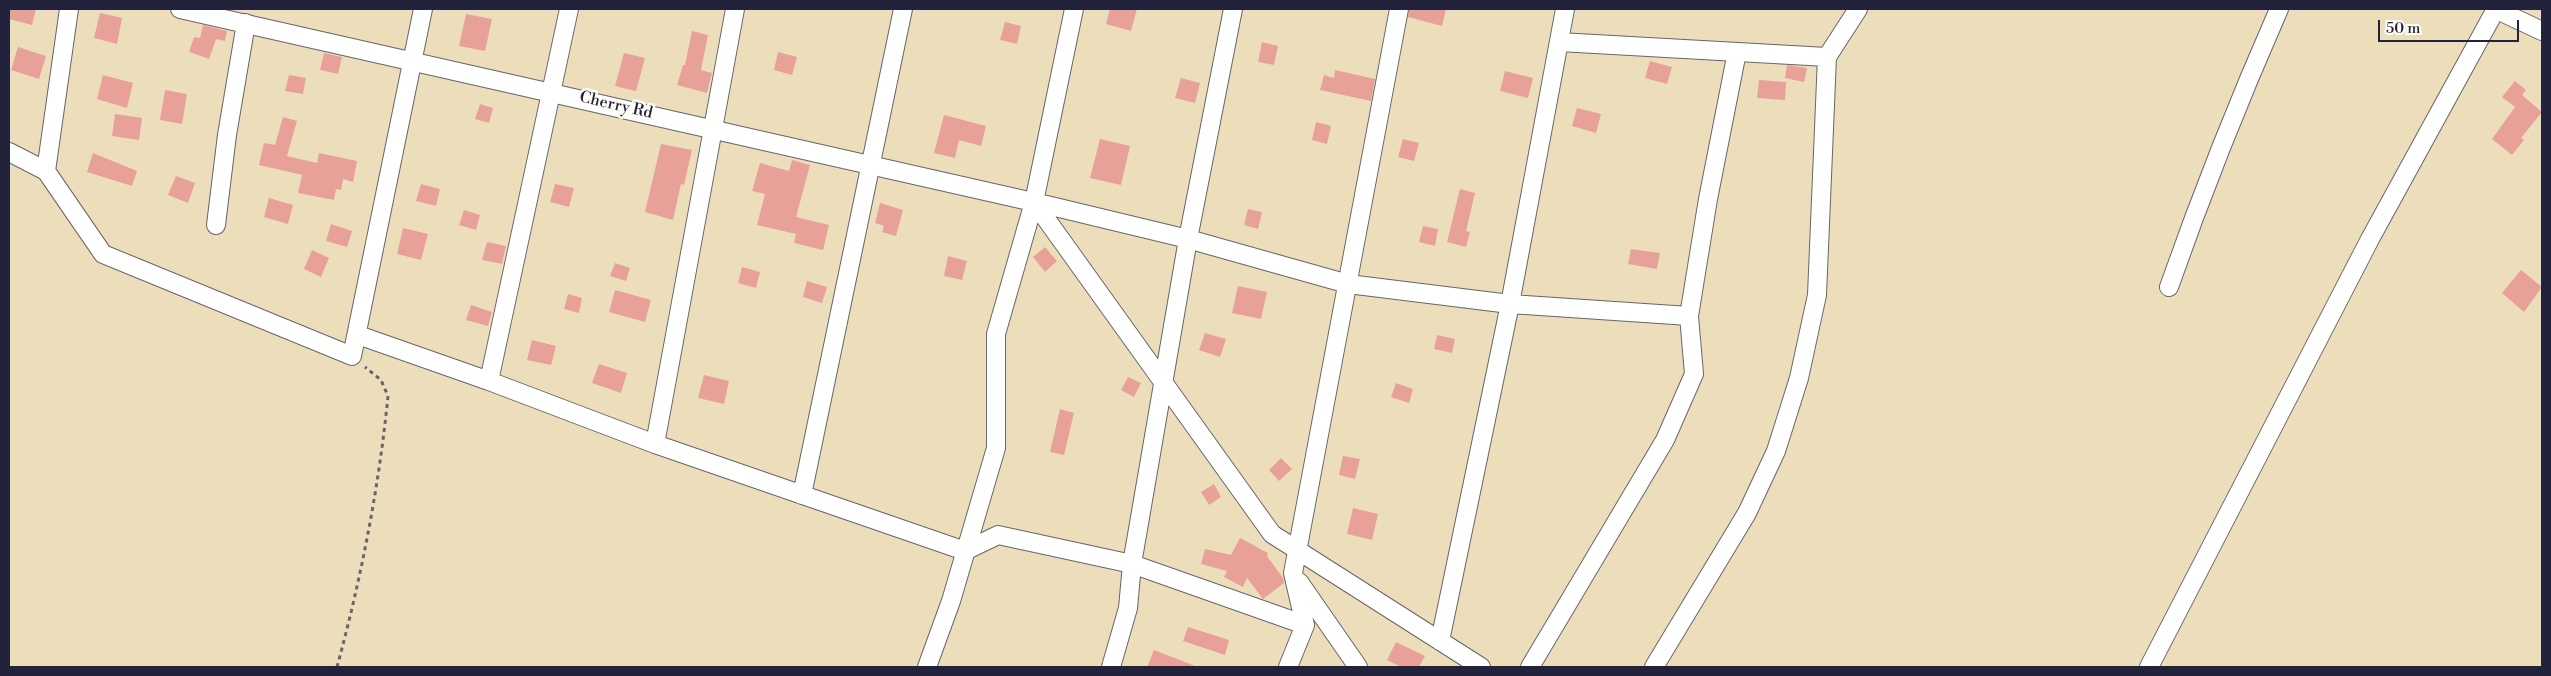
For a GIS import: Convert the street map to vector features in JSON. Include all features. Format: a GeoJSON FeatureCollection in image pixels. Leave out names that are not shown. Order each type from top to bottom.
{"type":"FeatureCollection","features":[{"type":"Feature","properties":{"kind":"street"},"geometry":{"type":"LineString","coordinates":[[46,171],[69,9]]}},
{"type":"Feature","properties":{"kind":"street","name":"Cherry Rd"},"geometry":{"type":"LineString","coordinates":[[180,9],[251,19],[414,60],[1042,204],[1188,239],[1348,284],[1510,304],[1689,316]]}},
{"type":"Feature","properties":{"kind":"street"},"geometry":{"type":"LineString","coordinates":[[9,152],[46,171],[104,254],[352,356],[358,335],[423,9]]}},
{"type":"Feature","properties":{"kind":"street"},"geometry":{"type":"LineString","coordinates":[[489,381],[553,92],[569,9]]}},
{"type":"Feature","properties":{"kind":"street"},"geometry":{"type":"LineString","coordinates":[[655,444],[735,9]]}},
{"type":"Feature","properties":{"kind":"street"},"geometry":{"type":"LineString","coordinates":[[802,495],[869,164],[903,9]]}},
{"type":"Feature","properties":{"kind":"street"},"geometry":{"type":"LineString","coordinates":[[927,667],[951,601],[996,448],[996,334],[1042,204],[1074,9]]}},
{"type":"Feature","properties":{"kind":"street"},"geometry":{"type":"LineString","coordinates":[[1111,667],[1128,608],[1132,564],[1188,239],[1233,9]]}},
{"type":"Feature","properties":{"kind":"street"},"geometry":{"type":"LineString","coordinates":[[1288,667],[1305,625],[1293,573],[1400,9]]}},
{"type":"Feature","properties":{"kind":"street"},"geometry":{"type":"LineString","coordinates":[[1440,641],[1510,304],[1565,9]]}},
{"type":"Feature","properties":{"kind":"street"},"geometry":{"type":"LineString","coordinates":[[1654,667],[1747,513],[1776,451],[1799,378],[1817,295],[1827,57],[1858,9]]}},
{"type":"Feature","properties":{"kind":"street"},"geometry":{"type":"LineString","coordinates":[[2170,287],[2202,194],[2279,9]]}},
{"type":"Feature","properties":{"kind":"street"},"geometry":{"type":"LineString","coordinates":[[2149,667],[2370,239],[2496,9],[2542,32]]}},
{"type":"Feature","properties":{"kind":"street"},"geometry":{"type":"LineString","coordinates":[[216,225],[226,135],[251,19]]}},
{"type":"Feature","properties":{"kind":"street"},"geometry":{"type":"LineString","coordinates":[[1559,42],[1827,57]]}},
{"type":"Feature","properties":{"kind":"street"},"geometry":{"type":"LineString","coordinates":[[1530,667],[1669,431],[1694,374],[1689,316],[1708,199],[1738,52]]}},
{"type":"Feature","properties":{"kind":"street"},"geometry":{"type":"LineString","coordinates":[[1042,204],[1163,384],[1272,534],[1293,573],[1358,667]]}},
{"type":"Feature","properties":{"kind":"street"},"geometry":{"type":"LineString","coordinates":[[358,335],[489,381],[655,444],[965,551],[998,535],[1132,564],[1305,625]]}},
{"type":"Feature","properties":{"kind":"street"},"geometry":{"type":"LineString","coordinates":[[1272,534],[1481,667]]}},
{"type":"Feature","properties":{"kind":"path"},"geometry":{"type":"LineString","coordinates":[[337,667],[351,615],[363,554],[388,396],[381,380],[352,356]]}},
{"type":"Feature","properties":{"kind":"building"},"geometry":{"type":"Polygon","coordinates":[[[9,9],[36,9],[32,25],[9,19],[9,9]]]}},
{"type":"Feature","properties":{"kind":"building"},"geometry":{"type":"Polygon","coordinates":[[[1110,9],[1137,9],[1131,31],[1106,24],[1110,9]]]}},
{"type":"Feature","properties":{"kind":"building"},"geometry":{"type":"Polygon","coordinates":[[[1409,9],[1446,9],[1442,26],[1408,17],[1409,9]]]}},
{"type":"Feature","properties":{"kind":"building"},"geometry":{"type":"Polygon","coordinates":[[[100,13],[122,18],[117,44],[94,38],[100,13]]]}},
{"type":"Feature","properties":{"kind":"building"},"geometry":{"type":"Polygon","coordinates":[[[466,14],[492,19],[485,51],[459,46],[466,14]]]}},
{"type":"Feature","properties":{"kind":"building"},"geometry":{"type":"Polygon","coordinates":[[[1005,22],[1021,26],[1017,44],[1000,40],[1005,22]]]}},
{"type":"Feature","properties":{"kind":"building"},"geometry":{"type":"Polygon","coordinates":[[[203,25],[227,31],[225,41],[216,39],[209,59],[189,52],[194,37],[200,38],[203,25]]]}},
{"type":"Feature","properties":{"kind":"building"},"geometry":{"type":"Polygon","coordinates":[[[692,31],[708,35],[701,70],[712,73],[707,93],[677,85],[683,65],[685,65],[692,31]]]}},
{"type":"Feature","properties":{"kind":"building"},"geometry":{"type":"Polygon","coordinates":[[[1262,42],[1278,46],[1274,65],[1258,62],[1262,42]]]}},
{"type":"Feature","properties":{"kind":"building"},"geometry":{"type":"Polygon","coordinates":[[[18,47],[46,56],[39,79],[11,70],[18,47]]]}},
{"type":"Feature","properties":{"kind":"building"},"geometry":{"type":"Polygon","coordinates":[[[778,52],[797,57],[792,75],[774,70],[778,52]]]}},
{"type":"Feature","properties":{"kind":"building"},"geometry":{"type":"Polygon","coordinates":[[[324,53],[342,57],[338,74],[320,70],[324,53]]]}},
{"type":"Feature","properties":{"kind":"building"},"geometry":{"type":"Polygon","coordinates":[[[624,53],[645,58],[636,91],[615,86],[624,53]]]}},
{"type":"Feature","properties":{"kind":"building"},"geometry":{"type":"Polygon","coordinates":[[[1650,61],[1672,67],[1667,84],[1645,78],[1650,61]]]}},
{"type":"Feature","properties":{"kind":"building"},"geometry":{"type":"Polygon","coordinates":[[[1787,65],[1807,68],[1804,82],[1785,78],[1787,65]]]}},
{"type":"Feature","properties":{"kind":"building"},"geometry":{"type":"Polygon","coordinates":[[[1335,70],[1375,79],[1371,101],[1320,90],[1324,75],[1334,78],[1335,70]]]}},
{"type":"Feature","properties":{"kind":"building"},"geometry":{"type":"Polygon","coordinates":[[[1505,71],[1533,78],[1528,98],[1500,91],[1505,71]]]}},
{"type":"Feature","properties":{"kind":"building"},"geometry":{"type":"Polygon","coordinates":[[[103,75],[133,83],[127,108],[97,99],[103,75]]]}},
{"type":"Feature","properties":{"kind":"building"},"geometry":{"type":"Polygon","coordinates":[[[289,75],[306,78],[303,94],[285,91],[289,75]]]}},
{"type":"Feature","properties":{"kind":"building"},"geometry":{"type":"Polygon","coordinates":[[[1181,78],[1200,83],[1195,103],[1175,98],[1181,78]]]}},
{"type":"Feature","properties":{"kind":"building"},"geometry":{"type":"Polygon","coordinates":[[[1759,80],[1786,82],[1785,100],[1757,98],[1759,80]]]}},
{"type":"Feature","properties":{"kind":"building"},"geometry":{"type":"Polygon","coordinates":[[[2515,81],[2526,90],[2522,95],[2542,112],[2521,138],[2524,140],[2512,155],[2492,139],[2515,107],[2502,97],[2515,81]]]}},
{"type":"Feature","properties":{"kind":"building"},"geometry":{"type":"Polygon","coordinates":[[[165,90],[187,94],[182,124],[160,120],[165,90]]]}},
{"type":"Feature","properties":{"kind":"building"},"geometry":{"type":"Polygon","coordinates":[[[480,104],[493,108],[489,123],[475,119],[480,104]]]}},
{"type":"Feature","properties":{"kind":"building"},"geometry":{"type":"Polygon","coordinates":[[[1577,108],[1601,114],[1596,133],[1572,126],[1577,108]]]}},
{"type":"Feature","properties":{"kind":"building"},"geometry":{"type":"Polygon","coordinates":[[[115,114],[142,118],[139,140],[112,136],[115,114]]]}},
{"type":"Feature","properties":{"kind":"building"},"geometry":{"type":"Polygon","coordinates":[[[944,115],[986,126],[981,146],[959,140],[955,158],[934,153],[944,115]]]}},
{"type":"Feature","properties":{"kind":"building"},"geometry":{"type":"Polygon","coordinates":[[[283,117],[297,121],[287,156],[317,163],[319,153],[357,161],[353,182],[343,179],[341,190],[336,189],[334,200],[298,193],[302,175],[259,165],[264,143],[275,145],[283,117]]]}},
{"type":"Feature","properties":{"kind":"building"},"geometry":{"type":"Polygon","coordinates":[[[1316,122],[1331,126],[1327,144],[1312,140],[1316,122]]]}},
{"type":"Feature","properties":{"kind":"building"},"geometry":{"type":"Polygon","coordinates":[[[1100,139],[1130,146],[1121,185],[1090,178],[1100,139]]]}},
{"type":"Feature","properties":{"kind":"building"},"geometry":{"type":"Polygon","coordinates":[[[1403,139],[1419,143],[1414,161],[1398,157],[1403,139]]]}},
{"type":"Feature","properties":{"kind":"building"},"geometry":{"type":"Polygon","coordinates":[[[661,144],[692,150],[684,185],[681,184],[673,220],[645,212],[661,144]]]}},
{"type":"Feature","properties":{"kind":"building"},"geometry":{"type":"Polygon","coordinates":[[[93,153],[137,171],[132,186],[87,172],[93,153]]]}},
{"type":"Feature","properties":{"kind":"building"},"geometry":{"type":"Polygon","coordinates":[[[792,160],[810,165],[796,217],[829,225],[823,250],[794,243],[796,234],[757,225],[765,194],[752,191],[760,163],[789,171],[792,160]]]}},
{"type":"Feature","properties":{"kind":"building"},"geometry":{"type":"Polygon","coordinates":[[[176,176],[195,183],[188,203],[168,195],[176,176]]]}},
{"type":"Feature","properties":{"kind":"building"},"geometry":{"type":"Polygon","coordinates":[[[421,184],[440,189],[436,206],[416,201],[421,184]]]}},
{"type":"Feature","properties":{"kind":"building"},"geometry":{"type":"Polygon","coordinates":[[[555,184],[574,188],[569,207],[550,202],[555,184]]]}},
{"type":"Feature","properties":{"kind":"building"},"geometry":{"type":"Polygon","coordinates":[[[1460,189],[1475,193],[1466,231],[1470,232],[1466,247],[1447,242],[1460,189]]]}},
{"type":"Feature","properties":{"kind":"building"},"geometry":{"type":"Polygon","coordinates":[[[269,198],[293,205],[288,224],[264,217],[269,198]]]}},
{"type":"Feature","properties":{"kind":"building"},"geometry":{"type":"Polygon","coordinates":[[[880,203],[903,210],[896,236],[882,232],[884,226],[875,223],[880,203]]]}},
{"type":"Feature","properties":{"kind":"building"},"geometry":{"type":"Polygon","coordinates":[[[1248,209],[1262,212],[1258,229],[1244,225],[1248,209]]]}},
{"type":"Feature","properties":{"kind":"building"},"geometry":{"type":"Polygon","coordinates":[[[464,210],[480,215],[476,230],[459,225],[464,210]]]}},
{"type":"Feature","properties":{"kind":"building"},"geometry":{"type":"Polygon","coordinates":[[[331,224],[352,231],[347,247],[326,241],[331,224]]]}},
{"type":"Feature","properties":{"kind":"building"},"geometry":{"type":"Polygon","coordinates":[[[1423,226],[1438,229],[1435,246],[1419,242],[1423,226]]]}},
{"type":"Feature","properties":{"kind":"building"},"geometry":{"type":"Polygon","coordinates":[[[403,228],[428,234],[421,260],[397,254],[403,228]]]}},
{"type":"Feature","properties":{"kind":"building"},"geometry":{"type":"Polygon","coordinates":[[[487,242],[506,246],[502,264],[482,260],[487,242]]]}},
{"type":"Feature","properties":{"kind":"building"},"geometry":{"type":"Polygon","coordinates":[[[1045,247],[1057,261],[1045,272],[1033,257],[1045,247]]]}},
{"type":"Feature","properties":{"kind":"building"},"geometry":{"type":"Polygon","coordinates":[[[1631,249],[1660,253],[1657,269],[1628,264],[1631,249]]]}},
{"type":"Feature","properties":{"kind":"building"},"geometry":{"type":"Polygon","coordinates":[[[312,250],[329,258],[321,277],[304,269],[312,250]]]}},
{"type":"Feature","properties":{"kind":"building"},"geometry":{"type":"Polygon","coordinates":[[[948,256],[967,261],[962,280],[944,276],[948,256]]]}},
{"type":"Feature","properties":{"kind":"building"},"geometry":{"type":"Polygon","coordinates":[[[615,263],[630,268],[626,281],[610,276],[615,263]]]}},
{"type":"Feature","properties":{"kind":"building"},"geometry":{"type":"Polygon","coordinates":[[[742,267],[760,272],[756,288],[738,283],[742,267]]]}},
{"type":"Feature","properties":{"kind":"building"},"geometry":{"type":"Polygon","coordinates":[[[2521,270],[2542,287],[2524,312],[2502,293],[2521,270]]]}},
{"type":"Feature","properties":{"kind":"building"},"geometry":{"type":"Polygon","coordinates":[[[807,281],[827,287],[822,303],[803,297],[807,281]]]}},
{"type":"Feature","properties":{"kind":"building"},"geometry":{"type":"Polygon","coordinates":[[[1238,286],[1267,292],[1261,319],[1232,313],[1238,286]]]}},
{"type":"Feature","properties":{"kind":"building"},"geometry":{"type":"Polygon","coordinates":[[[615,290],[651,300],[645,322],[609,312],[615,290]]]}},
{"type":"Feature","properties":{"kind":"building"},"geometry":{"type":"Polygon","coordinates":[[[568,294],[582,298],[579,313],[564,309],[568,294]]]}},
{"type":"Feature","properties":{"kind":"building"},"geometry":{"type":"Polygon","coordinates":[[[471,305],[492,312],[488,326],[466,320],[471,305]]]}},
{"type":"Feature","properties":{"kind":"building"},"geometry":{"type":"Polygon","coordinates":[[[1205,333],[1226,339],[1220,357],[1199,350],[1205,333]]]}},
{"type":"Feature","properties":{"kind":"building"},"geometry":{"type":"Polygon","coordinates":[[[1437,335],[1455,339],[1452,353],[1434,349],[1437,335]]]}},
{"type":"Feature","properties":{"kind":"building"},"geometry":{"type":"Polygon","coordinates":[[[532,340],[556,346],[551,365],[527,360],[532,340]]]}},
{"type":"Feature","properties":{"kind":"building"},"geometry":{"type":"Polygon","coordinates":[[[599,364],[627,373],[621,393],[592,383],[599,364]]]}},
{"type":"Feature","properties":{"kind":"building"},"geometry":{"type":"Polygon","coordinates":[[[704,375],[729,381],[724,404],[698,398],[704,375]]]}},
{"type":"Feature","properties":{"kind":"building"},"geometry":{"type":"Polygon","coordinates":[[[1128,377],[1141,383],[1134,397],[1121,390],[1128,377]]]}},
{"type":"Feature","properties":{"kind":"building"},"geometry":{"type":"Polygon","coordinates":[[[1396,383],[1413,389],[1409,403],[1391,397],[1396,383]]]}},
{"type":"Feature","properties":{"kind":"building"},"geometry":{"type":"Polygon","coordinates":[[[1060,409],[1074,413],[1064,455],[1050,452],[1060,409]]]}},
{"type":"Feature","properties":{"kind":"building"},"geometry":{"type":"Polygon","coordinates":[[[1343,456],[1360,459],[1355,479],[1339,475],[1343,456]]]}},
{"type":"Feature","properties":{"kind":"building"},"geometry":{"type":"Polygon","coordinates":[[[1281,458],[1292,469],[1279,481],[1269,470],[1281,458]]]}},
{"type":"Feature","properties":{"kind":"building"},"geometry":{"type":"Polygon","coordinates":[[[1214,484],[1221,497],[1209,505],[1201,492],[1214,484]]]}},
{"type":"Feature","properties":{"kind":"building"},"geometry":{"type":"Polygon","coordinates":[[[1353,508],[1378,514],[1372,540],[1347,534],[1353,508]]]}},
{"type":"Feature","properties":{"kind":"building"},"geometry":{"type":"Polygon","coordinates":[[[1240,538],[1268,553],[1267,556],[1283,578],[1284,583],[1263,599],[1247,578],[1243,587],[1224,577],[1227,571],[1201,564],[1205,549],[1231,555],[1240,538]]]}},
{"type":"Feature","properties":{"kind":"building"},"geometry":{"type":"Polygon","coordinates":[[[1188,627],[1229,640],[1225,655],[1183,641],[1188,627]]]}},
{"type":"Feature","properties":{"kind":"building"},"geometry":{"type":"Polygon","coordinates":[[[1396,642],[1425,656],[1419,667],[1401,667],[1387,660],[1396,642]]]}},
{"type":"Feature","properties":{"kind":"building"},"geometry":{"type":"Polygon","coordinates":[[[1154,650],[1195,666],[1195,667],[1147,667],[1154,650]]]}}]}
